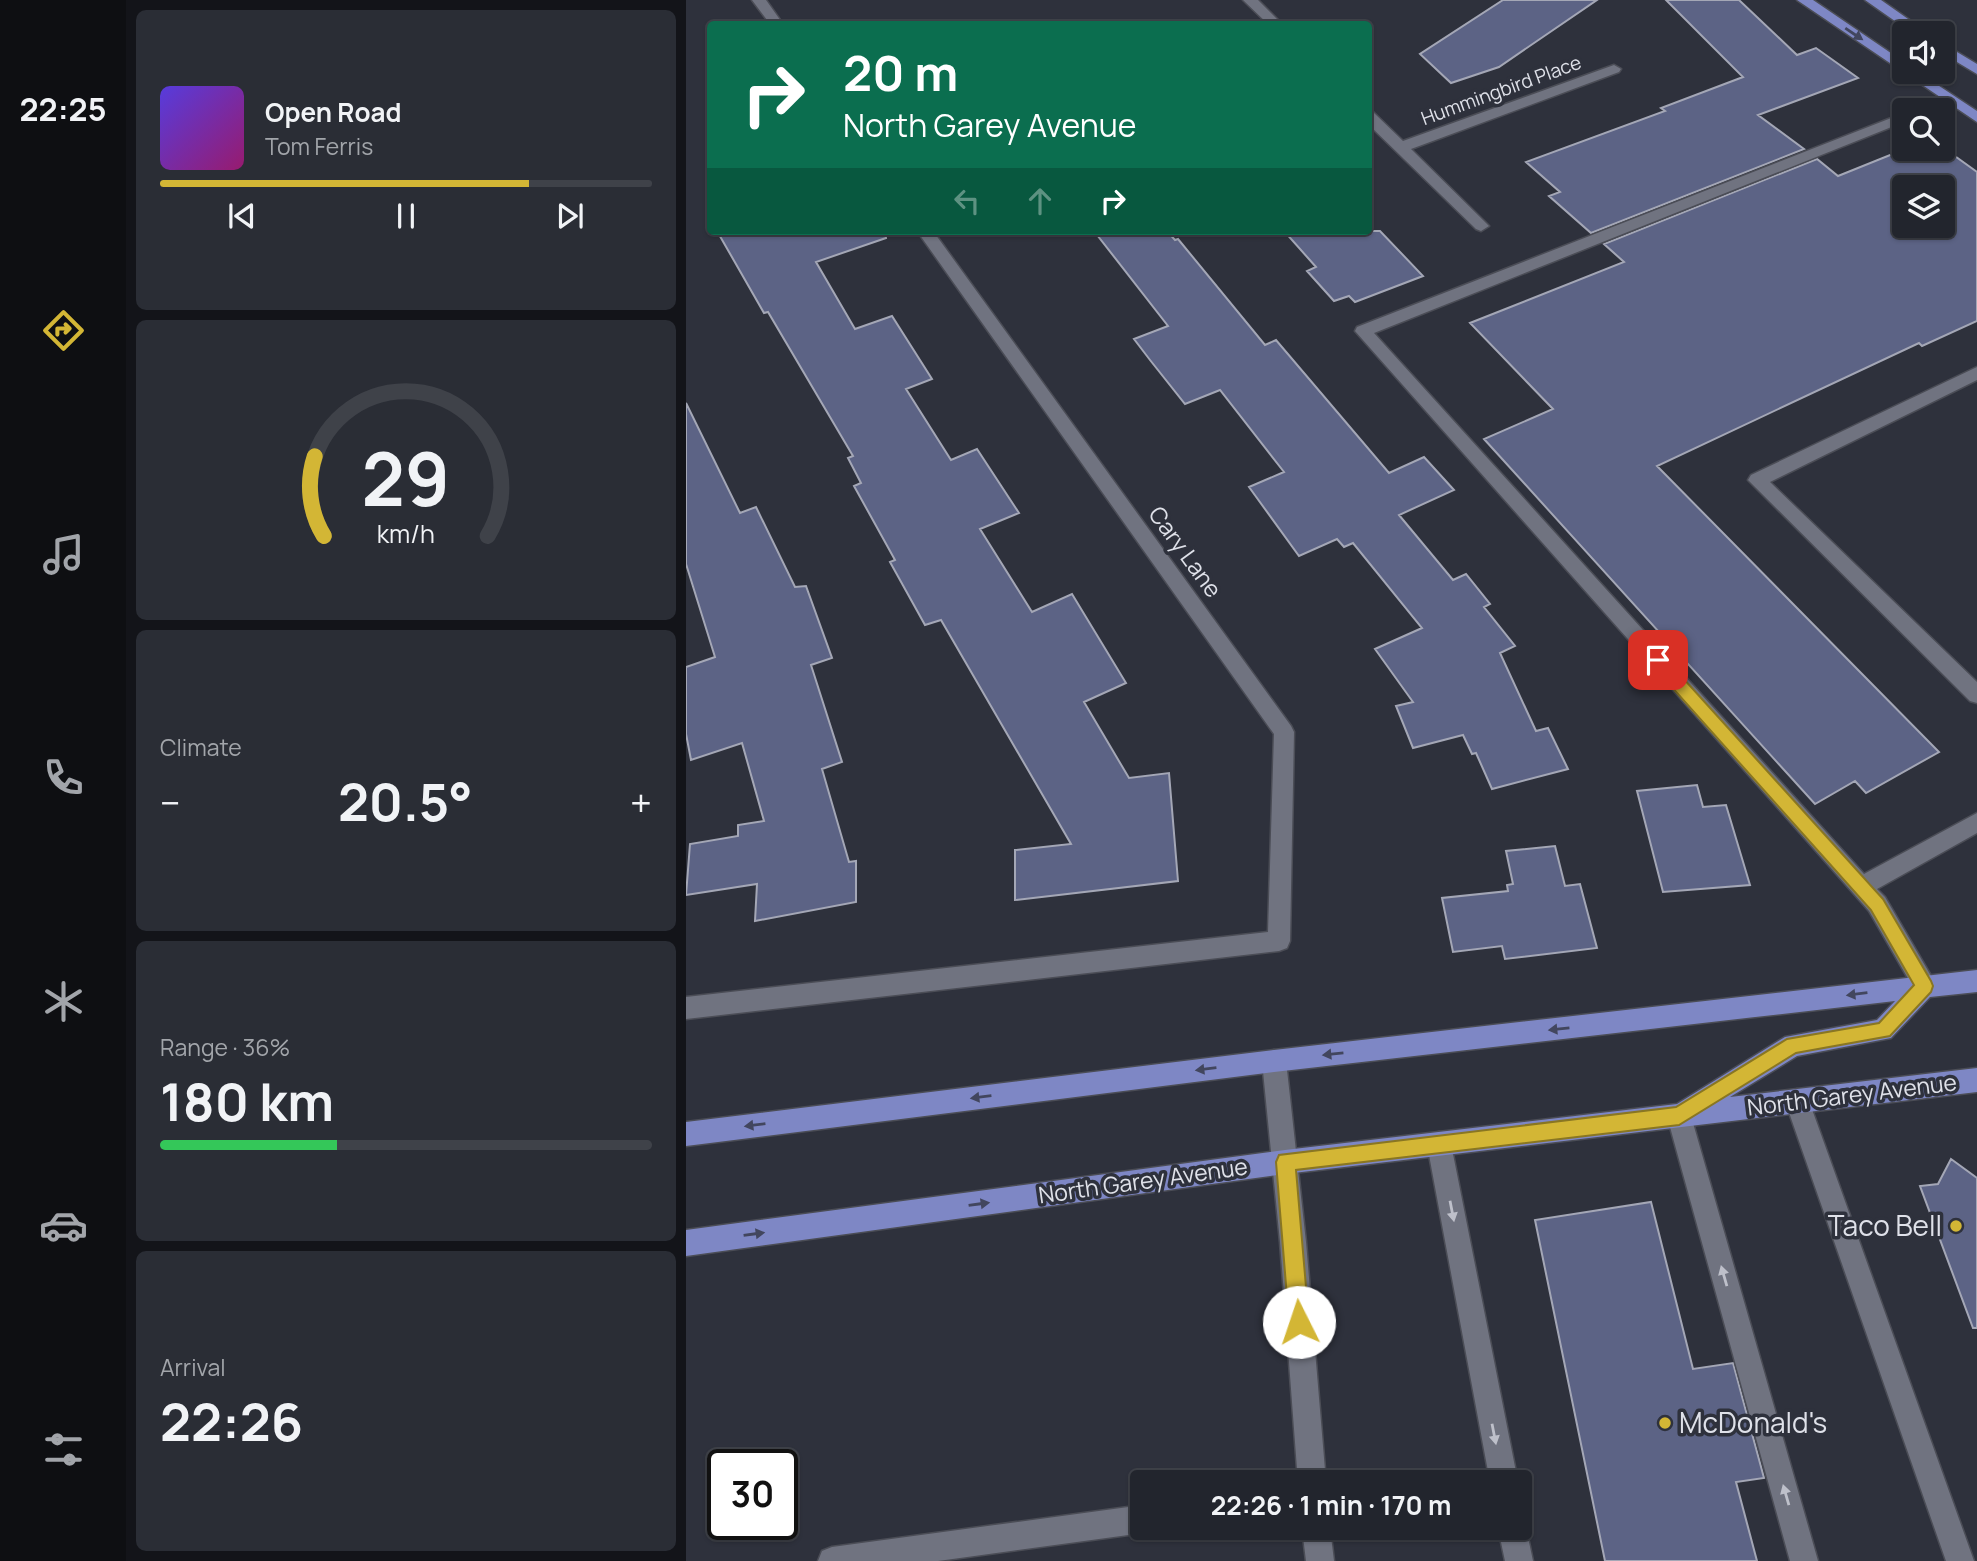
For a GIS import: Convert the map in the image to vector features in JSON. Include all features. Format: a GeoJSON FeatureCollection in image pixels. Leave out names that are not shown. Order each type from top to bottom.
{"type":"FeatureCollection","features":[{"type":"Feature","properties":{"kind":"main road"},"geometry":{"type":"LineString","coordinates":[[1804,0],[1892,60]]}},
{"type":"Feature","properties":{"kind":"main road"},"geometry":{"type":"LineString","coordinates":[[1872,0],[1904,21]]}},
{"type":"Feature","properties":{"kind":"main road"},"geometry":{"type":"LineString","coordinates":[[1955,56],[1977,71]]}},
{"type":"Feature","properties":{"kind":"main road"},"geometry":{"type":"LineString","coordinates":[[1927,84],[1947,98]]}},
{"type":"Feature","properties":{"kind":"main road"},"geometry":{"type":"LineString","coordinates":[[1955,103],[1977,118]]}},
{"type":"Feature","properties":{"kind":"main road"},"geometry":{"type":"LineString","coordinates":[[686,1134],[1274,1061],[1977,981]]}},
{"type":"Feature","properties":{"kind":"main road"},"geometry":{"type":"LineString","coordinates":[[1679,1116],[1793,1045],[1883,1030],[1925,986]]}},
{"type":"Feature","properties":{"kind":"main road","name":"North Garey Avenue"},"geometry":{"type":"LineString","coordinates":[[686,1243],[1285,1162],[1977,1080]]}},
{"type":"Feature","properties":{"kind":"street"},"geometry":{"type":"LineString","coordinates":[[759,0],[775,21]]}},
{"type":"Feature","properties":{"kind":"street"},"geometry":{"type":"LineString","coordinates":[[1250,0],[1272,21]]}},
{"type":"Feature","properties":{"kind":"street","name":"Hummingbird Place"},"geometry":{"type":"LineString","coordinates":[[1402,148],[1614,69]]}},
{"type":"Feature","properties":{"kind":"street"},"geometry":{"type":"LineString","coordinates":[[1372,119],[1481,226]]}},
{"type":"Feature","properties":{"kind":"street"},"geometry":{"type":"LineString","coordinates":[[1892,122],[1363,331],[1877,904],[1925,986]]}},
{"type":"Feature","properties":{"kind":"street","name":"Cary Lane"},"geometry":{"type":"LineString","coordinates":[[686,1009],[1279,941],[1284,732],[928,235]]}},
{"type":"Feature","properties":{"kind":"street"},"geometry":{"type":"LineString","coordinates":[[1977,373],[1757,480],[1977,695]]}},
{"type":"Feature","properties":{"kind":"street"},"geometry":{"type":"LineString","coordinates":[[1860,887],[1977,822]]}},
{"type":"Feature","properties":{"kind":"street"},"geometry":{"type":"LineString","coordinates":[[1274,1061],[1311,1470]]}},
{"type":"Feature","properties":{"kind":"street"},"geometry":{"type":"LineString","coordinates":[[1797,1101],[1960,1561]]}},
{"type":"Feature","properties":{"kind":"street"},"geometry":{"type":"LineString","coordinates":[[1679,1116],[1804,1561]]}},
{"type":"Feature","properties":{"kind":"street"},"geometry":{"type":"LineString","coordinates":[[1439,1144],[1502,1470]]}},
{"type":"Feature","properties":{"kind":"street"},"geometry":{"type":"LineString","coordinates":[[832,1561],[1130,1521]]}},
{"type":"Feature","properties":{"kind":"street"},"geometry":{"type":"LineString","coordinates":[[1317,1540],[1320,1561]]}},
{"type":"Feature","properties":{"kind":"street"},"geometry":{"type":"LineString","coordinates":[[1515,1540],[1519,1561]]}},
{"type":"Feature","properties":{"kind":"building"},"geometry":{"type":"Polygon","coordinates":[[[1503,0],[1597,0],[1499,67],[1451,83],[1420,54],[1503,0]]]}},
{"type":"Feature","properties":{"kind":"building"},"geometry":{"type":"Polygon","coordinates":[[[1666,0],[1739,0],[1797,55],[1816,48],[1858,78],[1758,115],[1804,149],[1591,233],[1549,196],[1560,192],[1526,162],[1665,111],[1661,108],[1743,77],[1666,0]]]}},
{"type":"Feature","properties":{"kind":"building"},"geometry":{"type":"Polygon","coordinates":[[[1892,154],[1892,161],[1955,161],[1955,156],[1977,172],[1977,321],[1922,346],[1919,343],[1657,466],[1939,752],[1866,793],[1855,781],[1815,804],[1484,439],[1553,409],[1470,323],[1624,262],[1604,244],[1817,159],[1838,176],[1892,154]]]}},
{"type":"Feature","properties":{"kind":"building"},"geometry":{"type":"Polygon","coordinates":[[[1372,231],[1380,231],[1423,276],[1355,302],[1349,296],[1334,301],[1307,271],[1316,267],[1288,235],[1372,235],[1372,231]]]}},
{"type":"Feature","properties":{"kind":"building"},"geometry":{"type":"Polygon","coordinates":[[[719,235],[886,235],[886,238],[816,262],[855,329],[892,316],[932,379],[906,389],[951,460],[977,449],[1019,513],[980,529],[1032,612],[1072,594],[1126,683],[1084,702],[1129,778],[1169,773],[1178,881],[1015,900],[1015,850],[1071,844],[941,620],[925,625],[890,562],[895,560],[854,486],[861,483],[848,458],[853,456],[768,312],[764,313],[719,235]]]}},
{"type":"Feature","properties":{"kind":"building"},"geometry":{"type":"Polygon","coordinates":[[[1097,235],[1171,235],[1175,240],[1178,239],[1265,345],[1276,340],[1389,473],[1424,457],[1454,490],[1399,515],[1453,580],[1466,574],[1490,604],[1484,607],[1515,646],[1500,653],[1536,731],[1548,728],[1568,769],[1492,789],[1476,753],[1472,754],[1463,735],[1413,748],[1396,706],[1413,702],[1375,649],[1422,628],[1353,543],[1344,547],[1337,539],[1299,556],[1249,487],[1284,472],[1220,390],[1185,404],[1134,339],[1168,326],[1097,235]]]}},
{"type":"Feature","properties":{"kind":"building"},"geometry":{"type":"Polygon","coordinates":[[[686,403],[740,513],[756,507],[795,587],[806,586],[832,658],[811,665],[842,762],[822,769],[849,862],[856,861],[856,902],[755,921],[757,884],[686,895],[690,844],[738,836],[738,825],[764,821],[742,743],[691,760],[686,734],[686,667],[715,657],[686,564],[686,403]]]}},
{"type":"Feature","properties":{"kind":"building"},"geometry":{"type":"Polygon","coordinates":[[[1697,785],[1703,807],[1726,805],[1750,885],[1663,892],[1637,791],[1697,785]]]}},
{"type":"Feature","properties":{"kind":"building"},"geometry":{"type":"Polygon","coordinates":[[[1555,846],[1565,886],[1580,884],[1597,948],[1505,959],[1502,946],[1453,952],[1442,898],[1508,891],[1507,885],[1513,884],[1506,851],[1555,846]]]}},
{"type":"Feature","properties":{"kind":"building","name":"Taco Bell"},"geometry":{"type":"Polygon","coordinates":[[[1951,1159],[1977,1178],[1977,1328],[1973,1328],[1920,1186],[1938,1184],[1951,1159]]]}},
{"type":"Feature","properties":{"kind":"building","name":"McDonald's"},"geometry":{"type":"Polygon","coordinates":[[[1651,1202],[1693,1369],[1733,1363],[1764,1478],[1736,1482],[1757,1561],[1605,1561],[1535,1220],[1651,1202]]]}},
{"type":"Feature","properties":{"kind":"place","name":"Taco Bell"},"geometry":{"type":"Point","coordinates":[1956,1226]}},
{"type":"Feature","properties":{"kind":"place","name":"McDonald's"},"geometry":{"type":"Point","coordinates":[1665,1423]}},
{"type":"Feature","properties":{"kind":"route"},"geometry":{"type":"LineString","coordinates":[[1299,1322],[1285,1162],[1679,1116],[1793,1045],[1883,1030],[1925,986],[1877,904],[1658,660]]}}]}
